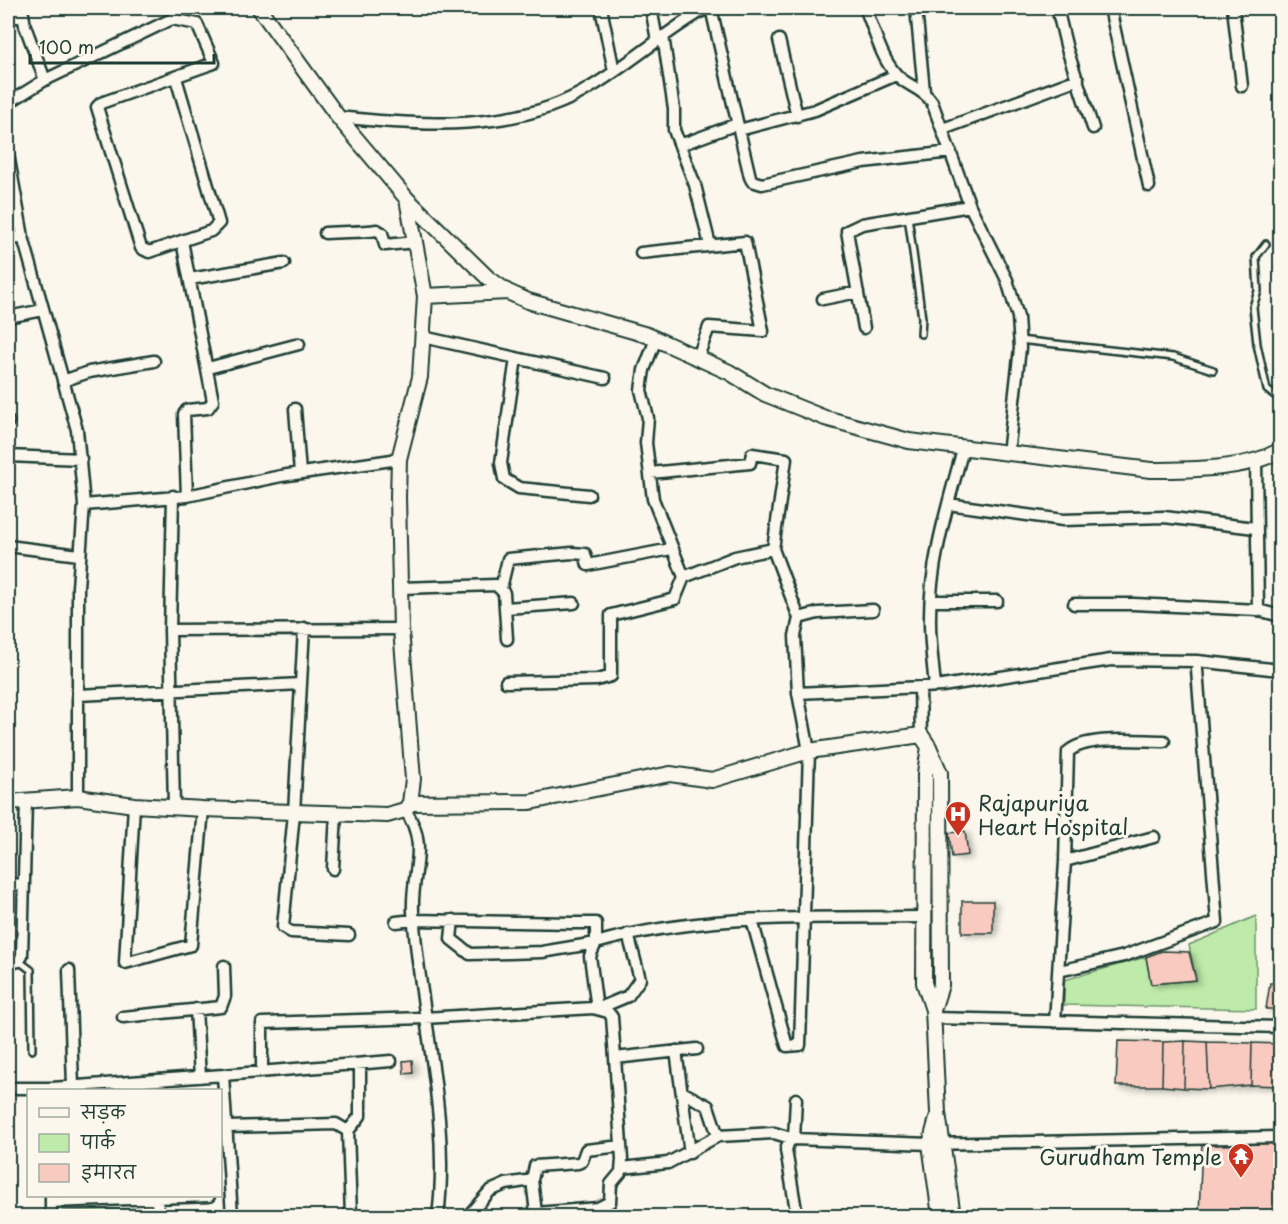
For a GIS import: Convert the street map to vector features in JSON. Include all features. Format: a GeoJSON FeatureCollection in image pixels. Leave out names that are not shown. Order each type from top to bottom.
{"type":"FeatureCollection","features":[{"type":"Feature","properties":{"kind":"street"},"geometry":{"type":"LineString","coordinates":[[259,8],[338,117],[407,199],[488,278],[508,292],[528,301],[610,323],[656,339],[698,357],[765,394],[825,418],[909,441],[1150,470],[1189,469],[1256,460],[1281,450]]}},
{"type":"Feature","properties":{"kind":"street"},"geometry":{"type":"LineString","coordinates":[[601,8],[614,71]]}},
{"type":"Feature","properties":{"kind":"street"},"geometry":{"type":"LineString","coordinates":[[651,8],[660,38],[674,109],[674,130],[695,185],[710,245]]}},
{"type":"Feature","properties":{"kind":"street"},"geometry":{"type":"LineString","coordinates":[[338,117],[419,123],[502,118],[535,111],[590,88],[660,38],[709,8],[752,181],[762,184],[863,162],[951,152]]}},
{"type":"Feature","properties":{"kind":"street"},"geometry":{"type":"LineString","coordinates":[[866,8],[886,58],[896,75],[924,91],[932,102],[970,207],[1007,280],[1018,317],[1019,340],[1008,454]]}},
{"type":"Feature","properties":{"kind":"street"},"geometry":{"type":"LineString","coordinates":[[916,8],[924,91]]}},
{"type":"Feature","properties":{"kind":"street"},"geometry":{"type":"LineString","coordinates":[[1057,8],[1093,128]]}},
{"type":"Feature","properties":{"kind":"street"},"geometry":{"type":"LineString","coordinates":[[1110,8],[1149,186]]}},
{"type":"Feature","properties":{"kind":"street"},"geometry":{"type":"LineString","coordinates":[[1233,8],[1242,86]]}},
{"type":"Feature","properties":{"kind":"street"},"geometry":{"type":"LineString","coordinates":[[8,17],[23,12],[45,80]]}},
{"type":"Feature","properties":{"kind":"street"},"geometry":{"type":"LineString","coordinates":[[8,102],[45,80],[172,19],[197,24],[214,63],[97,106],[141,248],[148,252],[216,228],[219,217],[176,78]]}},
{"type":"Feature","properties":{"kind":"street"},"geometry":{"type":"LineString","coordinates":[[779,40],[796,116]]}},
{"type":"Feature","properties":{"kind":"street"},"geometry":{"type":"LineString","coordinates":[[680,145],[738,127],[796,116],[839,101],[896,75]]}},
{"type":"Feature","properties":{"kind":"street"},"geometry":{"type":"LineString","coordinates":[[943,129],[1078,79]]}},
{"type":"Feature","properties":{"kind":"street"},"geometry":{"type":"LineString","coordinates":[[8,160],[23,237],[77,430],[81,459],[84,505],[79,555],[78,797]]}},
{"type":"Feature","properties":{"kind":"street"},"geometry":{"type":"LineString","coordinates":[[407,199],[424,296],[420,377],[399,459],[401,629],[413,779],[408,806],[419,836],[412,888],[414,920],[440,1150],[438,1216]]}},
{"type":"Feature","properties":{"kind":"street"},"geometry":{"type":"LineString","coordinates":[[864,328],[847,231],[862,224],[970,207]]}},
{"type":"Feature","properties":{"kind":"street"},"geometry":{"type":"LineString","coordinates":[[325,233],[348,230],[358,233],[377,230],[382,233],[385,245],[416,242]]}},
{"type":"Feature","properties":{"kind":"street"},"geometry":{"type":"LineString","coordinates":[[8,240],[23,237]]}},
{"type":"Feature","properties":{"kind":"street"},"geometry":{"type":"LineString","coordinates":[[182,241],[208,368],[212,405],[188,410],[184,414],[187,496]]}},
{"type":"Feature","properties":{"kind":"street"},"geometry":{"type":"LineString","coordinates":[[640,253],[745,242],[763,331],[709,327],[698,357]]}},
{"type":"Feature","properties":{"kind":"street"},"geometry":{"type":"LineString","coordinates":[[190,279],[284,262]]}},
{"type":"Feature","properties":{"kind":"street"},"geometry":{"type":"LineString","coordinates":[[424,296],[508,292]]}},
{"type":"Feature","properties":{"kind":"street"},"geometry":{"type":"LineString","coordinates":[[823,299],[858,292]]}},
{"type":"Feature","properties":{"kind":"street"},"geometry":{"type":"LineString","coordinates":[[8,317],[43,310]]}},
{"type":"Feature","properties":{"kind":"street"},"geometry":{"type":"LineString","coordinates":[[423,337],[605,378]]}},
{"type":"Feature","properties":{"kind":"street"},"geometry":{"type":"LineString","coordinates":[[656,339],[644,370],[641,390],[648,418],[646,443],[653,498],[671,549],[684,577]]}},
{"type":"Feature","properties":{"kind":"street"},"geometry":{"type":"LineString","coordinates":[[208,368],[299,344]]}},
{"type":"Feature","properties":{"kind":"street"},"geometry":{"type":"LineString","coordinates":[[516,358],[501,463],[504,480],[519,488],[589,495]]}},
{"type":"Feature","properties":{"kind":"street"},"geometry":{"type":"LineString","coordinates":[[63,381],[89,372],[154,361]]}},
{"type":"Feature","properties":{"kind":"street"},"geometry":{"type":"LineString","coordinates":[[295,409],[300,473]]}},
{"type":"Feature","properties":{"kind":"street"},"geometry":{"type":"LineString","coordinates":[[934,686],[930,621],[932,601],[948,504],[963,449]]}},
{"type":"Feature","properties":{"kind":"street"},"geometry":{"type":"LineString","coordinates":[[650,473],[750,463],[752,454],[786,459],[773,549],[799,618],[795,636],[798,693],[809,751],[800,1045],[787,1046],[752,920]]}},
{"type":"Feature","properties":{"kind":"street"},"geometry":{"type":"LineString","coordinates":[[8,456],[81,459]]}},
{"type":"Feature","properties":{"kind":"street"},"geometry":{"type":"LineString","coordinates":[[84,505],[187,496],[300,473],[399,459]]}},
{"type":"Feature","properties":{"kind":"street"},"geometry":{"type":"LineString","coordinates":[[1256,460],[1255,528],[1258,610]]}},
{"type":"Feature","properties":{"kind":"street"},"geometry":{"type":"LineString","coordinates":[[173,496],[170,630],[174,806]]}},
{"type":"Feature","properties":{"kind":"street"},"geometry":{"type":"LineString","coordinates":[[948,504],[1063,520],[1164,517],[1255,528]]}},
{"type":"Feature","properties":{"kind":"street"},"geometry":{"type":"LineString","coordinates":[[8,546],[79,555]]}},
{"type":"Feature","properties":{"kind":"street"},"geometry":{"type":"LineString","coordinates":[[507,639],[506,608],[501,588],[508,559],[572,553],[585,554],[588,565],[671,549]]}},
{"type":"Feature","properties":{"kind":"street"},"geometry":{"type":"LineString","coordinates":[[506,682],[597,680],[611,676],[611,615],[675,599],[684,577],[735,557],[773,549]]}},
{"type":"Feature","properties":{"kind":"street"},"geometry":{"type":"LineString","coordinates":[[400,588],[490,584],[501,588]]}},
{"type":"Feature","properties":{"kind":"street"},"geometry":{"type":"LineString","coordinates":[[932,601],[997,601]]}},
{"type":"Feature","properties":{"kind":"street"},"geometry":{"type":"LineString","coordinates":[[506,608],[574,603]]}},
{"type":"Feature","properties":{"kind":"street"},"geometry":{"type":"LineString","coordinates":[[1074,604],[1134,604],[1258,610],[1281,616]]}},
{"type":"Feature","properties":{"kind":"street"},"geometry":{"type":"LineString","coordinates":[[799,618],[818,613],[873,610]]}},
{"type":"Feature","properties":{"kind":"street"},"geometry":{"type":"LineString","coordinates":[[304,628],[294,813],[283,927],[291,932],[349,935]]}},
{"type":"Feature","properties":{"kind":"street"},"geometry":{"type":"LineString","coordinates":[[170,630],[401,629]]}},
{"type":"Feature","properties":{"kind":"street"},"geometry":{"type":"LineString","coordinates":[[798,693],[920,688],[1111,660],[1197,661],[1281,670]]}},
{"type":"Feature","properties":{"kind":"street"},"geometry":{"type":"LineString","coordinates":[[1059,971],[1124,956],[1217,922],[1197,670]]}},
{"type":"Feature","properties":{"kind":"street"},"geometry":{"type":"LineString","coordinates":[[78,695],[301,684]]}},
{"type":"Feature","properties":{"kind":"street"},"geometry":{"type":"LineString","coordinates":[[920,688],[921,735],[940,773],[941,985],[933,1014]]}},
{"type":"Feature","properties":{"kind":"street"},"geometry":{"type":"LineString","coordinates":[[8,801],[78,797],[134,805],[387,815],[408,806],[530,802],[670,774],[680,773],[705,781],[723,778],[809,751],[921,735]]}},
{"type":"Feature","properties":{"kind":"street"},"geometry":{"type":"LineString","coordinates":[[1055,1022],[1065,861],[1068,752],[1074,746],[1088,742],[1164,741]]}},
{"type":"Feature","properties":{"kind":"street"},"geometry":{"type":"LineString","coordinates":[[929,747],[925,773],[924,983],[933,1014],[940,1216]]}},
{"type":"Feature","properties":{"kind":"street"},"geometry":{"type":"LineString","coordinates":[[13,962],[23,948],[26,801]]}},
{"type":"Feature","properties":{"kind":"street"},"geometry":{"type":"LineString","coordinates":[[134,805],[125,963],[191,945],[203,809]]}},
{"type":"Feature","properties":{"kind":"street"},"geometry":{"type":"LineString","coordinates":[[333,869],[336,814]]}},
{"type":"Feature","properties":{"kind":"street"},"geometry":{"type":"LineString","coordinates":[[1065,861],[1154,837]]}},
{"type":"Feature","properties":{"kind":"street"},"geometry":{"type":"LineString","coordinates":[[8,884],[24,885]]}},
{"type":"Feature","properties":{"kind":"street"},"geometry":{"type":"LineString","coordinates":[[453,920],[451,939],[470,954],[542,952],[596,943],[628,934],[690,925],[805,918],[924,917]]}},
{"type":"Feature","properties":{"kind":"street"},"geometry":{"type":"LineString","coordinates":[[396,922],[453,920],[596,923],[596,943],[590,956],[597,1009]]}},
{"type":"Feature","properties":{"kind":"street"},"geometry":{"type":"LineString","coordinates":[[597,1009],[628,996],[640,979],[628,934]]}},
{"type":"Feature","properties":{"kind":"street"},"geometry":{"type":"LineString","coordinates":[[123,1017],[220,1007],[224,1002],[224,966]]}},
{"type":"Feature","properties":{"kind":"street"},"geometry":{"type":"LineString","coordinates":[[69,970],[73,1086]]}},
{"type":"Feature","properties":{"kind":"street"},"geometry":{"type":"LineString","coordinates":[[196,1009],[200,1077]]}},
{"type":"Feature","properties":{"kind":"street"},"geometry":{"type":"LineString","coordinates":[[262,1072],[262,1023],[597,1009],[608,1012],[612,1017],[621,1146],[622,1168],[611,1184],[610,1202],[598,1208],[536,1214],[532,1180],[535,1166],[578,1163],[582,1161],[586,1150],[621,1146]]}},
{"type":"Feature","properties":{"kind":"street"},"geometry":{"type":"LineString","coordinates":[[933,1014],[1055,1022],[1281,1027]]}},
{"type":"Feature","properties":{"kind":"street"},"geometry":{"type":"LineString","coordinates":[[615,1058],[697,1049]]}},
{"type":"Feature","properties":{"kind":"street"},"geometry":{"type":"LineString","coordinates":[[676,1051],[690,1153]]}},
{"type":"Feature","properties":{"kind":"street"},"geometry":{"type":"LineString","coordinates":[[8,1088],[52,1089],[391,1061]]}},
{"type":"Feature","properties":{"kind":"street"},"geometry":{"type":"LineString","coordinates":[[351,1216],[348,1131],[360,1116],[360,1064]]}},
{"type":"Feature","properties":{"kind":"street"},"geometry":{"type":"LineString","coordinates":[[223,1075],[228,1126],[226,1195],[232,1216]]}},
{"type":"Feature","properties":{"kind":"street"},"geometry":{"type":"LineString","coordinates":[[682,1092],[708,1106],[717,1136]]}},
{"type":"Feature","properties":{"kind":"street"},"geometry":{"type":"LineString","coordinates":[[794,1139],[796,1099]]}},
{"type":"Feature","properties":{"kind":"street"},"geometry":{"type":"LineString","coordinates":[[228,1126],[336,1124],[348,1131]]}},
{"type":"Feature","properties":{"kind":"street"},"geometry":{"type":"LineString","coordinates":[[622,1168],[668,1163],[690,1153],[717,1136],[774,1132],[794,1139],[937,1144],[1281,1137]]}},
{"type":"Feature","properties":{"kind":"street"},"geometry":{"type":"LineString","coordinates":[[794,1139],[789,1141],[786,1150],[797,1216]]}},
{"type":"Feature","properties":{"kind":"street"},"geometry":{"type":"LineString","coordinates":[[937,1144],[953,1216]]}},
{"type":"Feature","properties":{"kind":"street"},"geometry":{"type":"LineString","coordinates":[[468,1216],[490,1191],[506,1184],[532,1180]]}},
{"type":"Feature","properties":{"kind":"street"},"geometry":{"type":"LineString","coordinates":[[51,1216],[51,1199],[192,1197]]}},
{"type":"Feature","properties":{"kind":"street"},"geometry":{"type":"LineString","coordinates":[[157,1199],[158,1216]]}},
{"type":"Feature","properties":{"kind":"lane"},"geometry":{"type":"LineString","coordinates":[[908,216],[922,318],[921,334]]}},
{"type":"Feature","properties":{"kind":"lane"},"geometry":{"type":"LineString","coordinates":[[1266,244],[1256,257],[1258,291],[1253,307],[1257,344],[1267,390],[1281,399]]}},
{"type":"Feature","properties":{"kind":"lane"},"geometry":{"type":"LineString","coordinates":[[1019,340],[1173,357],[1213,370]]}},
{"type":"Feature","properties":{"kind":"lane"},"geometry":{"type":"LineString","coordinates":[[13,962],[31,970],[32,1050]]}},
{"type":"Feature","properties":{"kind":"green space"},"geometry":{"type":"Polygon","coordinates":[[[1256,916],[1256,1009],[1064,1005],[1064,980],[1146,957],[1151,984],[1196,980],[1189,945],[1256,916]]]}},
{"type":"Feature","properties":{"kind":"green space"},"geometry":{"type":"Polygon","coordinates":[[[145,1208],[145,1216],[62,1216],[62,1211],[145,1208]]]}},
{"type":"Feature","properties":{"kind":"building"},"geometry":{"type":"Polygon","coordinates":[[[965,831],[968,855],[952,857],[949,833],[965,831]]]}},
{"type":"Feature","properties":{"kind":"building"},"geometry":{"type":"Polygon","coordinates":[[[962,901],[993,901],[993,933],[962,933],[962,901]]]}},
{"type":"Feature","properties":{"kind":"building"},"geometry":{"type":"Polygon","coordinates":[[[1162,951],[1189,952],[1196,980],[1151,984],[1146,957],[1162,951]]]}},
{"type":"Feature","properties":{"kind":"building"},"geometry":{"type":"Polygon","coordinates":[[[1270,983],[1280,983],[1280,1009],[1266,1009],[1270,983]]]}},
{"type":"Feature","properties":{"kind":"building"},"geometry":{"type":"Polygon","coordinates":[[[1118,1041],[1163,1042],[1162,1086],[1116,1086],[1118,1041]]]}},
{"type":"Feature","properties":{"kind":"building"},"geometry":{"type":"Polygon","coordinates":[[[1185,1041],[1207,1042],[1209,1089],[1184,1088],[1185,1041]]]}},
{"type":"Feature","properties":{"kind":"building"},"geometry":{"type":"Polygon","coordinates":[[[1185,1041],[1184,1088],[1162,1086],[1163,1042],[1185,1041]]]}},
{"type":"Feature","properties":{"kind":"building"},"geometry":{"type":"Polygon","coordinates":[[[1207,1042],[1252,1043],[1251,1085],[1209,1089],[1207,1042]]]}},
{"type":"Feature","properties":{"kind":"building"},"geometry":{"type":"Polygon","coordinates":[[[1252,1043],[1280,1044],[1280,1115],[1276,1115],[1278,1086],[1251,1085],[1252,1043]]]}},
{"type":"Feature","properties":{"kind":"building"},"geometry":{"type":"Polygon","coordinates":[[[412,1060],[413,1073],[404,1074],[403,1061],[412,1060]]]}},
{"type":"Feature","properties":{"kind":"building","name":"Gurudham Temple"},"geometry":{"type":"Polygon","coordinates":[[[1280,1141],[1280,1216],[1199,1216],[1202,1142],[1280,1141]]]}},
{"type":"Feature","properties":{"kind":"place","name":"Rajapuriya Heart Hospital"},"geometry":{"type":"Point","coordinates":[958,837]}},
{"type":"Feature","properties":{"kind":"place","name":"Gurudham Temple"},"geometry":{"type":"Point","coordinates":[1241,1179]}}]}
